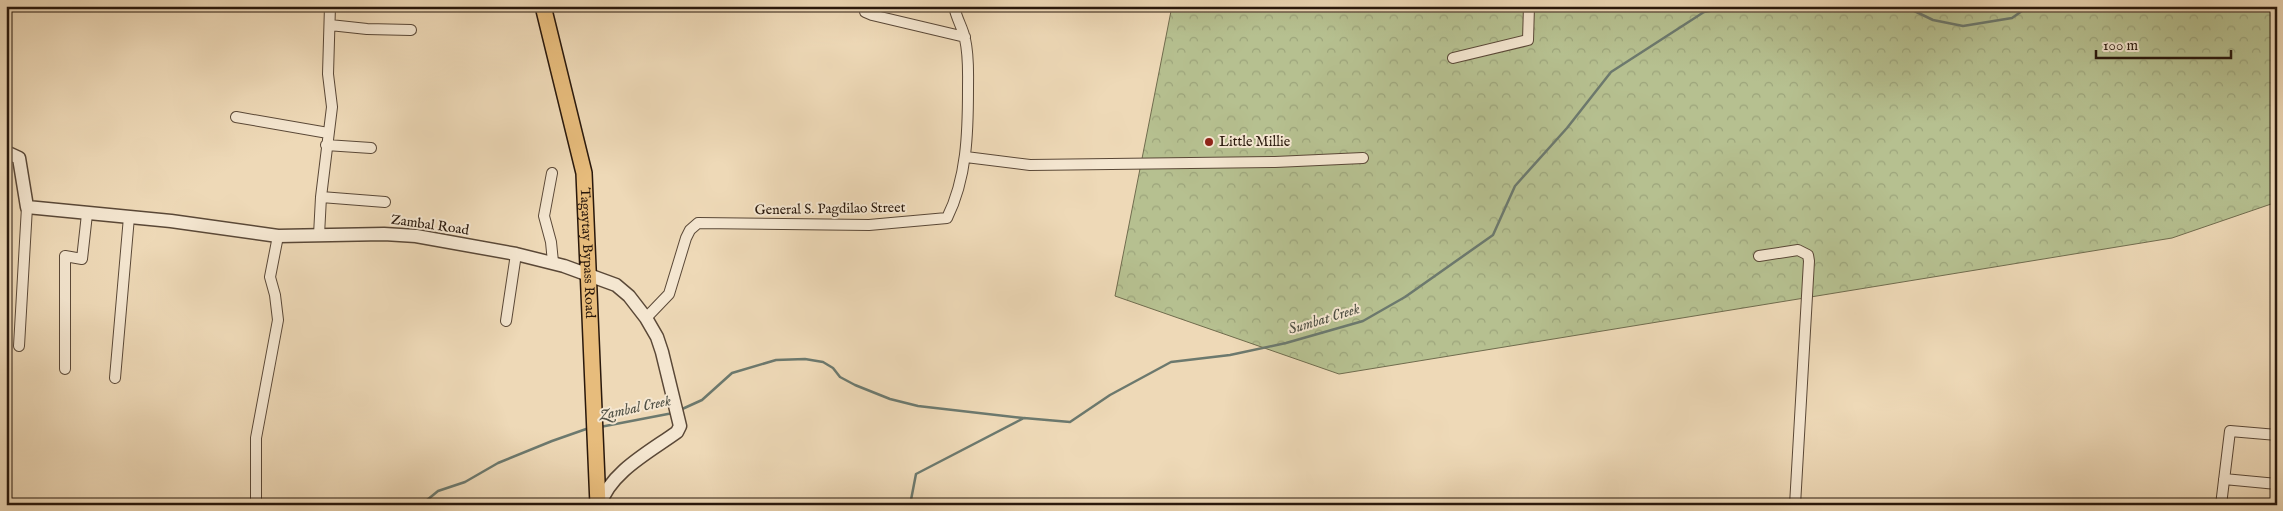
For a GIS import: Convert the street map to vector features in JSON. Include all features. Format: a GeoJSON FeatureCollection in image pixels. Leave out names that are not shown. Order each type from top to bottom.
{"type":"FeatureCollection","features":[{"type":"Feature","properties":{"kind":"main road","name":"Tagaytay Bypass Road"},"geometry":{"type":"LineString","coordinates":[[543,6],[582,165],[599,505]]}},
{"type":"Feature","properties":{"kind":"street"},"geometry":{"type":"LineString","coordinates":[[320,235],[321,197],[332,107],[328,74],[330,6]]}},
{"type":"Feature","properties":{"kind":"street"},"geometry":{"type":"LineString","coordinates":[[864,6],[865,12],[872,15],[965,37]]}},
{"type":"Feature","properties":{"kind":"street","name":"General S. Pagdilao Street"},"geometry":{"type":"LineString","coordinates":[[646,318],[669,294],[686,238],[694,226],[698,224],[869,225],[947,218],[954,205],[966,157],[968,62],[965,37],[954,6]]}},
{"type":"Feature","properties":{"kind":"street"},"geometry":{"type":"LineString","coordinates":[[1453,58],[1528,40],[1529,6]]}},
{"type":"Feature","properties":{"kind":"street"},"geometry":{"type":"LineString","coordinates":[[330,25],[367,29],[411,30]]}},
{"type":"Feature","properties":{"kind":"street"},"geometry":{"type":"LineString","coordinates":[[236,117],[328,132]]}},
{"type":"Feature","properties":{"kind":"street"},"geometry":{"type":"LineString","coordinates":[[326,145],[371,148]]}},
{"type":"Feature","properties":{"kind":"street"},"geometry":{"type":"LineString","coordinates":[[6,152],[19,158],[27,207],[19,346]]}},
{"type":"Feature","properties":{"kind":"street"},"geometry":{"type":"LineString","coordinates":[[966,157],[1030,165],[1275,162],[1363,158]]}},
{"type":"Feature","properties":{"kind":"street"},"geometry":{"type":"LineString","coordinates":[[552,173],[544,216],[551,242],[553,262]]}},
{"type":"Feature","properties":{"kind":"street"},"geometry":{"type":"LineString","coordinates":[[321,197],[385,202]]}},
{"type":"Feature","properties":{"kind":"street","name":"Zambal Road"},"geometry":{"type":"LineString","coordinates":[[27,207],[171,221],[278,236],[384,234],[416,236],[553,262],[611,283],[621,289],[646,318],[660,344],[680,426],[678,430],[617,478],[604,493],[599,505]]}},
{"type":"Feature","properties":{"kind":"street"},"geometry":{"type":"LineString","coordinates":[[65,369],[65,256],[82,259],[87,214]]}},
{"type":"Feature","properties":{"kind":"street"},"geometry":{"type":"LineString","coordinates":[[115,378],[129,217]]}},
{"type":"Feature","properties":{"kind":"street"},"geometry":{"type":"LineString","coordinates":[[256,505],[256,438],[278,320],[275,295],[270,277],[278,236]]}},
{"type":"Feature","properties":{"kind":"street"},"geometry":{"type":"LineString","coordinates":[[1759,256],[1798,250],[1808,255],[1809,261],[1795,505]]}},
{"type":"Feature","properties":{"kind":"street"},"geometry":{"type":"LineString","coordinates":[[506,321],[516,254]]}},
{"type":"Feature","properties":{"kind":"street"},"geometry":{"type":"LineString","coordinates":[[2221,505],[2230,430],[2277,435]]}},
{"type":"Feature","properties":{"kind":"street"},"geometry":{"type":"LineString","coordinates":[[2224,479],[2277,484]]}},
{"type":"Feature","properties":{"kind":"green space"},"geometry":{"type":"Polygon","coordinates":[[[1172,6],[2277,6],[2277,202],[2172,238],[1339,374],[1115,296],[1172,6]]]}},
{"type":"Feature","properties":{"kind":"waterway","name":"Sumbat Creek"},"geometry":{"type":"LineString","coordinates":[[910,505],[916,474],[1024,418],[1070,422],[1110,395],[1171,362],[1230,355],[1286,343],[1363,321],[1405,297],[1493,235],[1515,186],[1567,128],[1611,72],[1704,12],[1735,6]]}},
{"type":"Feature","properties":{"kind":"waterway","name":"Sumbat Creek"},"geometry":{"type":"LineString","coordinates":[[1904,6],[1933,20],[1963,26],[2012,18],[2029,6]]}},
{"type":"Feature","properties":{"kind":"waterway","name":"Zambal Creek"},"geometry":{"type":"LineString","coordinates":[[680,410],[702,400],[732,373],[776,360],[805,359],[823,362],[833,368],[840,377],[890,399],[918,406],[1023,418]]}},
{"type":"Feature","properties":{"kind":"waterway","name":"Zambal Creek"},"geometry":{"type":"LineString","coordinates":[[600,427],[673,413]]}},
{"type":"Feature","properties":{"kind":"waterway","name":"Zambal Creek"},"geometry":{"type":"LineString","coordinates":[[421,505],[438,491],[465,482],[498,463],[589,428]]}},
{"type":"Feature","properties":{"kind":"place","name":"Little Millie"},"geometry":{"type":"Point","coordinates":[1209,142]}}]}
